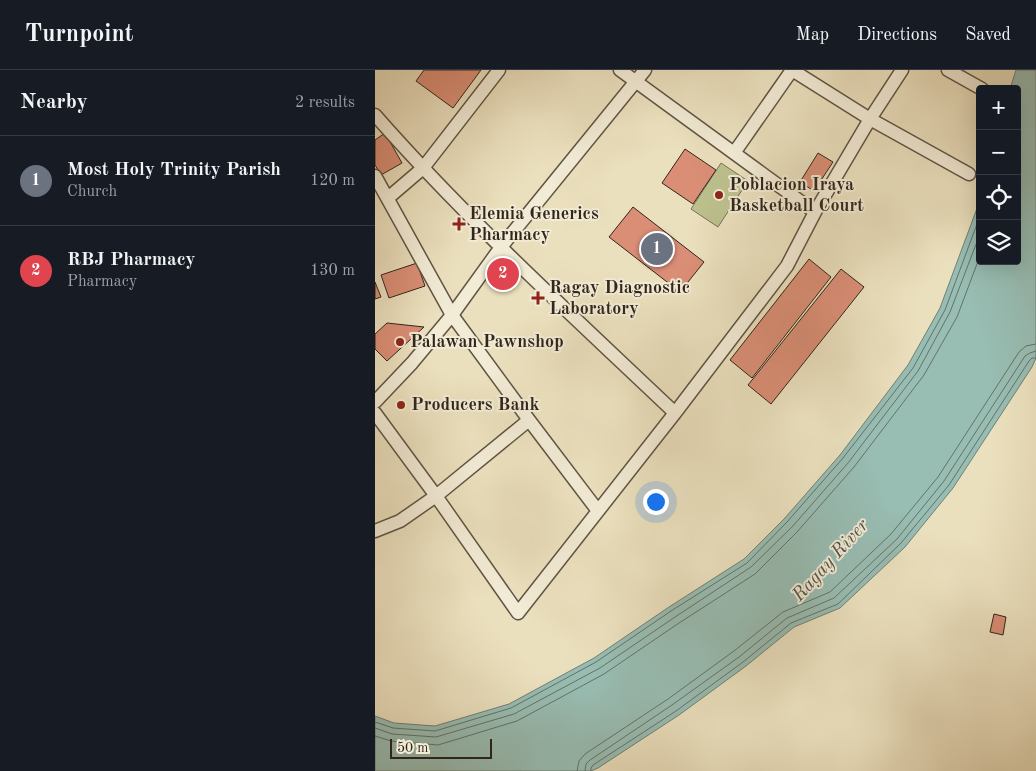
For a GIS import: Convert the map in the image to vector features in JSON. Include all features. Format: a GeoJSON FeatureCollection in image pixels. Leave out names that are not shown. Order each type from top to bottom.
{"type":"FeatureCollection","features":[{"type":"Feature","properties":{"kind":"street"},"geometry":{"type":"LineString","coordinates":[[388,198],[423,168],[499,70]]}},
{"type":"Feature","properties":{"kind":"street"},"geometry":{"type":"LineString","coordinates":[[620,70],[815,212]]}},
{"type":"Feature","properties":{"kind":"street"},"geometry":{"type":"LineString","coordinates":[[375,402],[412,363],[452,315],[501,247],[645,70]]}},
{"type":"Feature","properties":{"kind":"street"},"geometry":{"type":"LineString","coordinates":[[734,153],[792,70],[870,119],[969,174]]}},
{"type":"Feature","properties":{"kind":"street"},"geometry":{"type":"LineString","coordinates":[[375,413],[518,613],[675,413],[787,266],[815,212],[870,119],[902,70]]}},
{"type":"Feature","properties":{"kind":"street"},"geometry":{"type":"LineString","coordinates":[[948,70],[976,86]]}},
{"type":"Feature","properties":{"kind":"street"},"geometry":{"type":"LineString","coordinates":[[375,115],[423,168],[501,247],[675,413]]}},
{"type":"Feature","properties":{"kind":"street"},"geometry":{"type":"LineString","coordinates":[[375,176],[452,315],[599,511]]}},
{"type":"Feature","properties":{"kind":"street"},"geometry":{"type":"LineString","coordinates":[[375,531],[401,521],[436,496],[529,420]]}},
{"type":"Feature","properties":{"kind":"green space","name":"Poblacion Iraya Basketball Court"},"geometry":{"type":"Polygon","coordinates":[[[721,163],[748,181],[718,227],[691,209],[721,163]]]}},
{"type":"Feature","properties":{"kind":"water","name":"Ragay River"},"geometry":{"type":"Polygon","coordinates":[[[1016,70],[1036,70],[1036,358],[953,488],[905,547],[840,608],[794,627],[746,666],[679,715],[591,771],[375,771],[375,716],[394,723],[435,726],[509,704],[594,658],[744,559],[784,519],[840,455],[908,365],[940,308],[976,211],[976,265],[1021,265],[1021,85],[1011,85],[1016,70]]]}},
{"type":"Feature","properties":{"kind":"building"},"geometry":{"type":"Polygon","coordinates":[[[424,70],[481,70],[453,108],[416,81],[424,70]]]}},
{"type":"Feature","properties":{"kind":"building"},"geometry":{"type":"Polygon","coordinates":[[[385,133],[402,163],[381,175],[375,165],[375,140],[385,133]]]}},
{"type":"Feature","properties":{"kind":"building"},"geometry":{"type":"Polygon","coordinates":[[[685,149],[716,170],[693,204],[662,183],[685,149]]]}},
{"type":"Feature","properties":{"kind":"building"},"geometry":{"type":"Polygon","coordinates":[[[818,153],[833,162],[814,191],[800,182],[818,153]]]}},
{"type":"Feature","properties":{"kind":"building"},"geometry":{"type":"Polygon","coordinates":[[[633,207],[704,262],[680,292],[609,237],[633,207]]]}},
{"type":"Feature","properties":{"kind":"building"},"geometry":{"type":"Polygon","coordinates":[[[809,259],[831,277],[752,378],[730,360],[809,259]]]}},
{"type":"Feature","properties":{"kind":"building"},"geometry":{"type":"Polygon","coordinates":[[[417,263],[425,286],[389,298],[381,275],[417,263]]]}},
{"type":"Feature","properties":{"kind":"building"},"geometry":{"type":"Polygon","coordinates":[[[841,269],[864,287],[771,404],[748,385],[841,269]]]}},
{"type":"Feature","properties":{"kind":"building"},"geometry":{"type":"Polygon","coordinates":[[[375,282],[381,297],[375,299],[375,282]]]}},
{"type":"Feature","properties":{"kind":"building"},"geometry":{"type":"Polygon","coordinates":[[[387,323],[424,327],[387,361],[375,349],[375,334],[387,323]]]}},
{"type":"Feature","properties":{"kind":"building"},"geometry":{"type":"Polygon","coordinates":[[[994,614],[1006,617],[1003,635],[990,632],[994,614]]]}},
{"type":"Feature","properties":{"kind":"place","name":"Poblacion Iraya Basketball Court"},"geometry":{"type":"Point","coordinates":[719,195]}},
{"type":"Feature","properties":{"kind":"place","name":"Elemia Generics Pharmacy"},"geometry":{"type":"Point","coordinates":[459,224]}},
{"type":"Feature","properties":{"kind":"place","name":"Most Holy Trinity Parish"},"geometry":{"type":"Point","coordinates":[657,249]}},
{"type":"Feature","properties":{"kind":"place","name":"RBJ Pharmacy"},"geometry":{"type":"Point","coordinates":[503,274]}},
{"type":"Feature","properties":{"kind":"place","name":"Ragay Diagnostic Laboratory"},"geometry":{"type":"Point","coordinates":[538,298]}},
{"type":"Feature","properties":{"kind":"place","name":"Palawan Pawnshop"},"geometry":{"type":"Point","coordinates":[400,342]}},
{"type":"Feature","properties":{"kind":"place","name":"Producers Bank"},"geometry":{"type":"Point","coordinates":[401,405]}}]}
